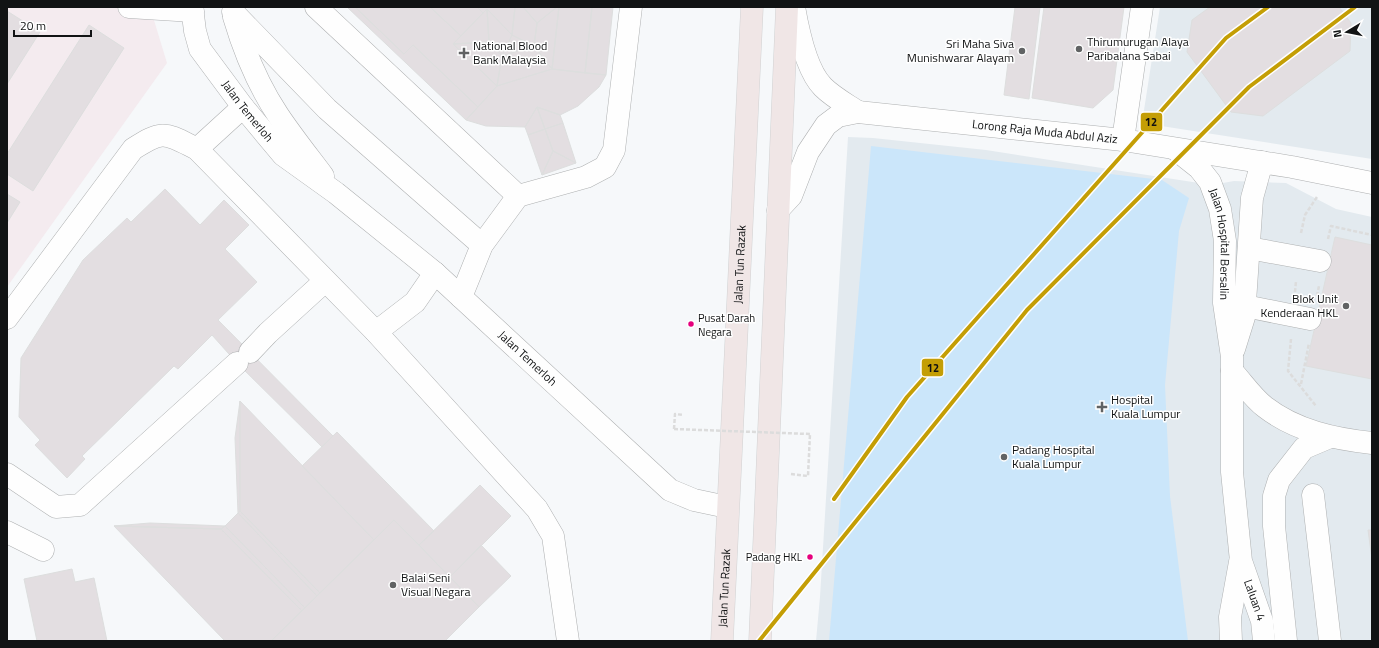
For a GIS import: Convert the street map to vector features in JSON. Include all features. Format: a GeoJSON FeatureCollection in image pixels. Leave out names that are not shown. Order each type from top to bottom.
{"type":"FeatureCollection","features":[{"type":"Feature","properties":{"kind":"main road","name":"Jalan Tun Razak"},"geometry":{"type":"LineString","coordinates":[[722,641],[727,507],[752,7]]}},
{"type":"Feature","properties":{"kind":"main road"},"geometry":{"type":"LineString","coordinates":[[760,641],[787,7]]}},
{"type":"Feature","properties":{"kind":"street"},"geometry":{"type":"LineString","coordinates":[[129,7],[192,9]]}},
{"type":"Feature","properties":{"kind":"street"},"geometry":{"type":"LineString","coordinates":[[316,7],[518,196]]}},
{"type":"Feature","properties":{"kind":"street"},"geometry":{"type":"LineString","coordinates":[[461,297],[482,244],[518,196],[586,177],[605,167],[614,150],[631,7]]}},
{"type":"Feature","properties":{"kind":"street","name":"Lorong Raja Muda Abdul Aziz"},"geometry":{"type":"LineString","coordinates":[[794,7],[808,61],[822,86],[840,101],[858,112]]}},
{"type":"Feature","properties":{"kind":"street"},"geometry":{"type":"LineString","coordinates":[[1123,140],[1142,7]]}},
{"type":"Feature","properties":{"kind":"street","name":"Jalan Temerloh"},"geometry":{"type":"LineString","coordinates":[[192,9],[195,31],[200,49],[243,107],[283,155],[336,194],[435,273],[670,490],[694,500],[727,507]]}},
{"type":"Feature","properties":{"kind":"street"},"geometry":{"type":"LineString","coordinates":[[232,10],[327,109],[482,244]]}},
{"type":"Feature","properties":{"kind":"street","name":"Jalan Temerloh"},"geometry":{"type":"LineString","coordinates":[[232,10],[242,42],[253,68],[277,114],[336,194]]}},
{"type":"Feature","properties":{"kind":"street"},"geometry":{"type":"LineString","coordinates":[[197,150],[243,107]]}},
{"type":"Feature","properties":{"kind":"street","name":"Lorong Raja Muda Abdul Aziz"},"geometry":{"type":"LineString","coordinates":[[778,210],[791,196],[808,152],[826,125],[838,116],[858,112],[1123,140],[1262,162],[1372,183]]}},
{"type":"Feature","properties":{"kind":"street"},"geometry":{"type":"LineString","coordinates":[[7,318],[133,149],[153,136],[170,135],[197,150],[376,332],[537,509],[553,536],[568,641]]}},
{"type":"Feature","properties":{"kind":"street","name":"Jalan Hospital Bersalin"},"geometry":{"type":"LineString","coordinates":[[1174,148],[1199,168],[1210,182],[1220,209],[1225,241],[1224,303],[1232,364],[1232,472],[1241,561]]}},
{"type":"Feature","properties":{"kind":"street","name":"Jalan Hospital Bersalin"},"geometry":{"type":"LineString","coordinates":[[1232,364],[1244,317],[1252,198],[1262,162]]}},
{"type":"Feature","properties":{"kind":"street"},"geometry":{"type":"LineString","coordinates":[[1249,248],[1320,270]]}},
{"type":"Feature","properties":{"kind":"street"},"geometry":{"type":"LineString","coordinates":[[376,332],[415,302],[435,273]]}},
{"type":"Feature","properties":{"kind":"street"},"geometry":{"type":"LineString","coordinates":[[7,474],[56,507],[80,505],[243,358],[325,281]]}},
{"type":"Feature","properties":{"kind":"street"},"geometry":{"type":"LineString","coordinates":[[1245,306],[1312,320]]}},
{"type":"Feature","properties":{"kind":"street"},"geometry":{"type":"LineString","coordinates":[[1232,364],[1265,407],[1292,422],[1330,437],[1372,443]]}},
{"type":"Feature","properties":{"kind":"street"},"geometry":{"type":"LineString","coordinates":[[1286,641],[1274,526],[1274,496],[1279,480],[1304,448],[1330,437]]}},
{"type":"Feature","properties":{"kind":"street"},"geometry":{"type":"LineString","coordinates":[[1313,495],[1330,641]]}},
{"type":"Feature","properties":{"kind":"street"},"geometry":{"type":"LineString","coordinates":[[7,532],[43,550]]}},
{"type":"Feature","properties":{"kind":"street"},"geometry":{"type":"LineString","coordinates":[[1231,641],[1230,617],[1241,561]]}},
{"type":"Feature","properties":{"kind":"street","name":"Laluan 4"},"geometry":{"type":"LineString","coordinates":[[1241,561],[1262,621],[1264,641]]}},
{"type":"Feature","properties":{"kind":"path"},"geometry":{"type":"LineString","coordinates":[[1328,241],[1331,226],[1372,234]]}},
{"type":"Feature","properties":{"kind":"path"},"geometry":{"type":"LineString","coordinates":[[1301,384],[1320,270]]}},
{"type":"Feature","properties":{"kind":"path"},"geometry":{"type":"LineString","coordinates":[[683,415],[675,414],[674,429],[810,434],[808,476],[791,474]]}},
{"type":"Feature","properties":{"kind":"shaded area"},"geometry":{"type":"Polygon","coordinates":[[[7,7],[150,7],[167,63],[7,287],[7,7]]]}},
{"type":"Feature","properties":{"kind":"shaded area"},"geometry":{"type":"Polygon","coordinates":[[[1160,7],[1372,7],[1372,159],[1142,123],[1160,7]]]}},
{"type":"Feature","properties":{"kind":"shaded area","name":"Hospital Kuala Lumpur"},"geometry":{"type":"Polygon","coordinates":[[[848,137],[873,138],[986,150],[1212,185],[1234,181],[1286,183],[1336,209],[1372,217],[1372,641],[816,641],[820,597],[848,137]]]}},
{"type":"Feature","properties":{"kind":"shaded area","name":"Padang Hospital Kuala Lumpur"},"geometry":{"type":"Polygon","coordinates":[[[871,146],[1162,180],[1189,198],[1179,231],[1165,385],[1170,496],[1188,641],[829,641],[871,146]]]}},
{"type":"Feature","properties":{"kind":"building"},"geometry":{"type":"Polygon","coordinates":[[[347,7],[355,7],[404,54],[413,45],[478,107],[466,120],[347,7]]]}},
{"type":"Feature","properties":{"kind":"building"},"geometry":{"type":"Polygon","coordinates":[[[355,7],[430,7],[461,36],[453,44],[497,86],[478,107],[413,45],[404,54],[355,7]]]}},
{"type":"Feature","properties":{"kind":"building"},"geometry":{"type":"Polygon","coordinates":[[[430,7],[477,7],[483,13],[461,36],[430,7]]]}},
{"type":"Feature","properties":{"kind":"building"},"geometry":{"type":"Polygon","coordinates":[[[477,7],[515,7],[512,35],[487,9],[483,13],[477,7]]]}},
{"type":"Feature","properties":{"kind":"building"},"geometry":{"type":"Polygon","coordinates":[[[515,7],[523,7],[537,23],[534,46],[512,35],[515,7]]]}},
{"type":"Feature","properties":{"kind":"building"},"geometry":{"type":"Polygon","coordinates":[[[523,7],[557,7],[537,23],[523,7]]]}},
{"type":"Feature","properties":{"kind":"building"},"geometry":{"type":"Polygon","coordinates":[[[559,7],[552,69],[534,46],[537,23],[559,7]]]}},
{"type":"Feature","properties":{"kind":"building"},"geometry":{"type":"Polygon","coordinates":[[[559,7],[592,7],[585,73],[552,69],[559,7]]]}},
{"type":"Feature","properties":{"kind":"building"},"geometry":{"type":"Polygon","coordinates":[[[592,7],[613,7],[606,75],[585,73],[592,7]]]}},
{"type":"Feature","properties":{"kind":"building","name":"Sri Maha Siva Munishwarar Alayam"},"geometry":{"type":"Polygon","coordinates":[[[1015,7],[1040,7],[1029,99],[1004,95],[1015,7]]]}},
{"type":"Feature","properties":{"kind":"building","name":"Thirumurugan Alaya Paribalana Sabai"},"geometry":{"type":"Polygon","coordinates":[[[1044,7],[1124,7],[1113,90],[1093,108],[1032,98],[1044,7]]]}},
{"type":"Feature","properties":{"kind":"building"},"geometry":{"type":"Polygon","coordinates":[[[1210,7],[1339,7],[1351,23],[1350,51],[1263,116],[1231,112],[1187,52],[1192,20],[1210,7]]]}},
{"type":"Feature","properties":{"kind":"building"},"geometry":{"type":"Polygon","coordinates":[[[487,9],[489,42],[453,44],[483,13],[487,9]]]}},
{"type":"Feature","properties":{"kind":"building"},"geometry":{"type":"Polygon","coordinates":[[[487,9],[512,35],[502,56],[489,42],[487,9]]]}},
{"type":"Feature","properties":{"kind":"building"},"geometry":{"type":"Polygon","coordinates":[[[7,11],[40,32],[7,84],[7,11]]]}},
{"type":"Feature","properties":{"kind":"building"},"geometry":{"type":"Polygon","coordinates":[[[89,25],[124,48],[33,191],[7,174],[7,154],[89,25]]]}},
{"type":"Feature","properties":{"kind":"building"},"geometry":{"type":"Polygon","coordinates":[[[512,35],[534,46],[502,56],[512,35]]]}},
{"type":"Feature","properties":{"kind":"building"},"geometry":{"type":"Polygon","coordinates":[[[489,42],[502,56],[497,86],[453,44],[489,42]]]}},
{"type":"Feature","properties":{"kind":"building"},"geometry":{"type":"Polygon","coordinates":[[[534,46],[552,69],[497,86],[502,56],[534,46]]]}},
{"type":"Feature","properties":{"kind":"building"},"geometry":{"type":"Polygon","coordinates":[[[552,69],[606,75],[599,87],[578,106],[560,115],[537,107],[525,127],[486,126],[466,120],[497,86],[552,69]]]}},
{"type":"Feature","properties":{"kind":"building"},"geometry":{"type":"Polygon","coordinates":[[[537,107],[545,129],[528,135],[525,127],[537,107]]]}},
{"type":"Feature","properties":{"kind":"building"},"geometry":{"type":"Polygon","coordinates":[[[537,107],[560,115],[563,123],[545,129],[537,107]]]}},
{"type":"Feature","properties":{"kind":"building"},"geometry":{"type":"Polygon","coordinates":[[[563,123],[576,163],[553,151],[545,129],[563,123]]]}},
{"type":"Feature","properties":{"kind":"building"},"geometry":{"type":"Polygon","coordinates":[[[545,129],[553,151],[542,175],[528,135],[545,129]]]}},
{"type":"Feature","properties":{"kind":"building"},"geometry":{"type":"Polygon","coordinates":[[[553,151],[576,163],[542,175],[553,151]]]}},
{"type":"Feature","properties":{"kind":"building"},"geometry":{"type":"Polygon","coordinates":[[[165,189],[200,225],[224,200],[249,225],[225,249],[257,282],[218,320],[333,436],[322,447],[237,363],[212,335],[178,369],[174,366],[82,456],[85,459],[67,478],[35,445],[40,440],[19,417],[21,358],[83,260],[127,218],[131,222],[165,189]]]}},
{"type":"Feature","properties":{"kind":"building"},"geometry":{"type":"Polygon","coordinates":[[[7,194],[20,202],[7,223],[7,194]]]}},
{"type":"Feature","properties":{"kind":"building","name":"Blok Unit Kenderaan HKL"},"geometry":{"type":"Polygon","coordinates":[[[1335,237],[1372,245],[1372,379],[1306,366],[1335,237]]]}},
{"type":"Feature","properties":{"kind":"building"},"geometry":{"type":"Polygon","coordinates":[[[240,401],[374,540],[320,593],[240,511],[240,401]]]}},
{"type":"Feature","properties":{"kind":"building"},"geometry":{"type":"Polygon","coordinates":[[[240,401],[240,511],[238,513],[235,438],[240,401]]]}},
{"type":"Feature","properties":{"kind":"building"},"geometry":{"type":"Polygon","coordinates":[[[337,432],[434,531],[419,545],[394,520],[374,540],[302,466],[337,432]]]}},
{"type":"Feature","properties":{"kind":"building"},"geometry":{"type":"Polygon","coordinates":[[[480,485],[511,516],[450,577],[419,545],[480,485]]]}},
{"type":"Feature","properties":{"kind":"building"},"geometry":{"type":"Polygon","coordinates":[[[240,511],[320,593],[317,596],[238,513],[240,511]]]}},
{"type":"Feature","properties":{"kind":"building"},"geometry":{"type":"Polygon","coordinates":[[[238,513],[317,596],[305,608],[225,526],[238,513]]]}},
{"type":"Feature","properties":{"kind":"building","name":"Balai Seni Visual Negara"},"geometry":{"type":"Polygon","coordinates":[[[394,520],[479,607],[445,641],[271,641],[394,520]]]}},
{"type":"Feature","properties":{"kind":"building"},"geometry":{"type":"Polygon","coordinates":[[[150,523],[225,526],[221,529],[114,526],[150,523]]]}},
{"type":"Feature","properties":{"kind":"building"},"geometry":{"type":"Polygon","coordinates":[[[114,526],[221,529],[302,611],[271,641],[225,641],[114,526]]]}},
{"type":"Feature","properties":{"kind":"building"},"geometry":{"type":"Polygon","coordinates":[[[225,526],[305,608],[302,611],[221,529],[225,526]]]}},
{"type":"Feature","properties":{"kind":"building"},"geometry":{"type":"Polygon","coordinates":[[[1368,530],[1372,530],[1372,559],[1368,530]]]}},
{"type":"Feature","properties":{"kind":"building"},"geometry":{"type":"Polygon","coordinates":[[[481,545],[511,576],[479,607],[450,577],[481,545]]]}},
{"type":"Feature","properties":{"kind":"building"},"geometry":{"type":"Polygon","coordinates":[[[72,569],[75,582],[94,578],[107,641],[37,641],[24,579],[72,569]]]}},
{"type":"Feature","properties":{"kind":"transit line","name":"12"},"geometry":{"type":"LineString","coordinates":[[834,499],[907,397],[1226,38],[1268,7]]}},
{"type":"Feature","properties":{"kind":"transit line","name":"12"},"geometry":{"type":"LineString","coordinates":[[759,641],[1027,310],[1249,87],[1355,7]]}},
{"type":"Feature","properties":{"kind":"place","name":"Thirumurugan Alaya Paribalana Sabai"},"geometry":{"type":"Point","coordinates":[1079,49]}},
{"type":"Feature","properties":{"kind":"place","name":"Sri Maha Siva Munishwarar Alayam"},"geometry":{"type":"Point","coordinates":[1022,51]}},
{"type":"Feature","properties":{"kind":"place","name":"National Blood Bank Malaysia"},"geometry":{"type":"Point","coordinates":[464,53]}},
{"type":"Feature","properties":{"kind":"place","name":"Blok Unit Kenderaan HKL"},"geometry":{"type":"Point","coordinates":[1346,306]}},
{"type":"Feature","properties":{"kind":"place","name":"Pusat Darah Negara"},"geometry":{"type":"Point","coordinates":[691,324]}},
{"type":"Feature","properties":{"kind":"place","name":"Hospital Kuala Lumpur"},"geometry":{"type":"Point","coordinates":[1102,407]}},
{"type":"Feature","properties":{"kind":"place","name":"Padang Hospital Kuala Lumpur"},"geometry":{"type":"Point","coordinates":[1004,457]}},
{"type":"Feature","properties":{"kind":"place","name":"Padang HKL"},"geometry":{"type":"Point","coordinates":[810,557]}},
{"type":"Feature","properties":{"kind":"place","name":"Balai Seni Visual Negara"},"geometry":{"type":"Point","coordinates":[393,585]}}]}
